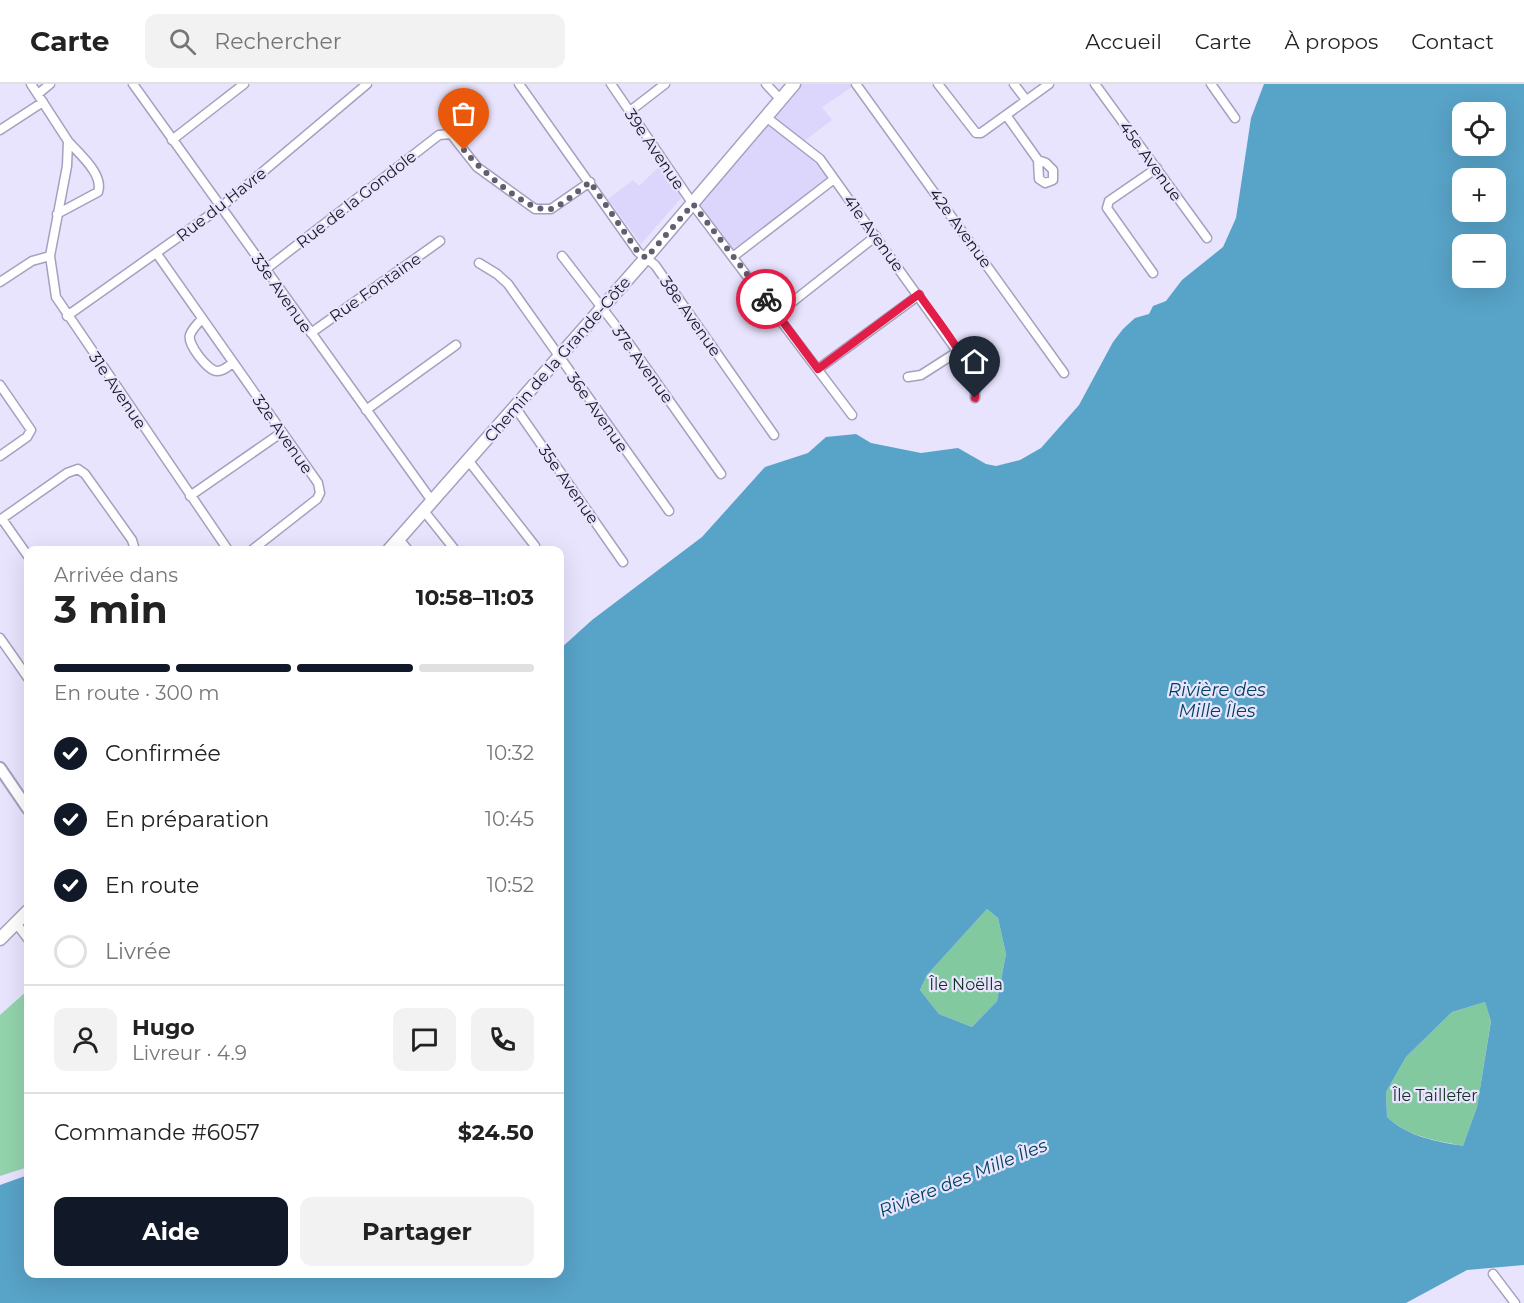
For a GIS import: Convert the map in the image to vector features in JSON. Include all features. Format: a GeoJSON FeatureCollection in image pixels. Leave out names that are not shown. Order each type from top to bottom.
{"type":"FeatureCollection","features":[{"type":"Feature","properties":{"kind":"main road","name":"Chemin de la Grande-Côte"},"geometry":{"type":"LineString","coordinates":[[393,546],[602,309],[794,84]]}},
{"type":"Feature","properties":{"kind":"main road"},"geometry":{"type":"LineString","coordinates":[[0,939],[24,915]]}},
{"type":"Feature","properties":{"kind":"street"},"geometry":{"type":"LineString","coordinates":[[31,84],[68,141],[98,177],[100,185],[98,192],[57,214]]}},
{"type":"Feature","properties":{"kind":"street"},"geometry":{"type":"LineString","coordinates":[[0,130],[40,98],[50,84]]}},
{"type":"Feature","properties":{"kind":"street","name":"33e Avenue"},"geometry":{"type":"LineString","coordinates":[[133,84],[366,410],[453,546]]}},
{"type":"Feature","properties":{"kind":"street"},"geometry":{"type":"LineString","coordinates":[[172,140],[244,84]]}},
{"type":"Feature","properties":{"kind":"street","name":"Rue du Havre"},"geometry":{"type":"LineString","coordinates":[[67,316],[221,207],[367,84]]}},
{"type":"Feature","properties":{"kind":"street","name":"38e Avenue"},"geometry":{"type":"LineString","coordinates":[[519,84],[638,252],[655,265],[774,435]]}},
{"type":"Feature","properties":{"kind":"street","name":"39e Avenue"},"geometry":{"type":"LineString","coordinates":[[611,84],[693,204],[852,415]]}},
{"type":"Feature","properties":{"kind":"street"},"geometry":{"type":"LineString","coordinates":[[630,111],[665,84]]}},
{"type":"Feature","properties":{"kind":"street"},"geometry":{"type":"LineString","coordinates":[[766,84],[781,100]]}},
{"type":"Feature","properties":{"kind":"street","name":"42e Avenue"},"geometry":{"type":"LineString","coordinates":[[855,84],[1064,373]]}},
{"type":"Feature","properties":{"kind":"street"},"geometry":{"type":"LineString","coordinates":[[938,84],[976,133],[981,133],[1049,84]]}},
{"type":"Feature","properties":{"kind":"street"},"geometry":{"type":"LineString","coordinates":[[1014,84],[1026,100]]}},
{"type":"Feature","properties":{"kind":"street","name":"45e Avenue"},"geometry":{"type":"LineString","coordinates":[[1095,84],[1207,238]]}},
{"type":"Feature","properties":{"kind":"street"},"geometry":{"type":"LineString","coordinates":[[1211,84],[1235,118]]}},
{"type":"Feature","properties":{"kind":"street"},"geometry":{"type":"LineString","coordinates":[[1006,115],[1038,160]]}},
{"type":"Feature","properties":{"kind":"street","name":"41e Avenue"},"geometry":{"type":"LineString","coordinates":[[766,117],[820,159],[919,294],[957,352],[975,380],[975,398]]}},
{"type":"Feature","properties":{"kind":"street","name":"Rue de la Gondole"},"geometry":{"type":"LineString","coordinates":[[266,269],[439,135],[446,133],[451,134],[477,167],[535,209],[551,209],[590,182]]}},
{"type":"Feature","properties":{"kind":"street","name":"31e Avenue"},"geometry":{"type":"LineString","coordinates":[[68,141],[67,165],[50,255],[54,289],[67,316],[225,546]]}},
{"type":"Feature","properties":{"kind":"street"},"geometry":{"type":"LineString","coordinates":[[1153,273],[1107,208],[1109,201],[1157,168]]}},
{"type":"Feature","properties":{"kind":"street"},"geometry":{"type":"LineString","coordinates":[[734,256],[834,179]]}},
{"type":"Feature","properties":{"kind":"street"},"geometry":{"type":"LineString","coordinates":[[777,314],[876,236]]}},
{"type":"Feature","properties":{"kind":"street","name":"Rue Fontaine"},"geometry":{"type":"LineString","coordinates":[[311,333],[440,241]]}},
{"type":"Feature","properties":{"kind":"street","name":"32e Avenue"},"geometry":{"type":"LineString","coordinates":[[157,254],[318,483],[320,493],[317,499],[257,546]]}},
{"type":"Feature","properties":{"kind":"street"},"geometry":{"type":"LineString","coordinates":[[0,282],[32,261],[50,255]]}},
{"type":"Feature","properties":{"kind":"street","name":"37e Avenue"},"geometry":{"type":"LineString","coordinates":[[562,256],[721,474]]}},
{"type":"Feature","properties":{"kind":"street","name":"36e Avenue"},"geometry":{"type":"LineString","coordinates":[[479,263],[504,280],[669,511]]}},
{"type":"Feature","properties":{"kind":"street"},"geometry":{"type":"LineString","coordinates":[[818,369],[919,294]]}},
{"type":"Feature","properties":{"kind":"street"},"geometry":{"type":"LineString","coordinates":[[202,319],[190,334],[190,341],[210,369],[215,372],[233,362]]}},
{"type":"Feature","properties":{"kind":"street"},"geometry":{"type":"LineString","coordinates":[[366,410],[456,345]]}},
{"type":"Feature","properties":{"kind":"street"},"geometry":{"type":"LineString","coordinates":[[908,377],[921,375],[957,352]]}},
{"type":"Feature","properties":{"kind":"street"},"geometry":{"type":"LineString","coordinates":[[0,385],[31,430],[27,437],[0,456]]}},
{"type":"Feature","properties":{"kind":"street","name":"35e Avenue"},"geometry":{"type":"LineString","coordinates":[[515,407],[623,562]]}},
{"type":"Feature","properties":{"kind":"street"},"geometry":{"type":"LineString","coordinates":[[190,496],[281,433]]}},
{"type":"Feature","properties":{"kind":"street"},"geometry":{"type":"LineString","coordinates":[[468,460],[535,546]]}},
{"type":"Feature","properties":{"kind":"street"},"geometry":{"type":"LineString","coordinates":[[24,551],[1,520],[67,473],[78,469],[85,474],[132,540],[134,546]]}},
{"type":"Feature","properties":{"kind":"street"},"geometry":{"type":"LineString","coordinates":[[399,539],[405,546]]}},
{"type":"Feature","properties":{"kind":"street"},"geometry":{"type":"LineString","coordinates":[[0,638],[24,672]]}},
{"type":"Feature","properties":{"kind":"street"},"geometry":{"type":"LineString","coordinates":[[0,768],[24,803]]}},
{"type":"Feature","properties":{"kind":"street"},"geometry":{"type":"LineString","coordinates":[[16,923],[24,934]]}},
{"type":"Feature","properties":{"kind":"street"},"geometry":{"type":"LineString","coordinates":[[1493,1274],[1515,1303]]}},
{"type":"Feature","properties":{"kind":"shaded area"},"geometry":{"type":"Polygon","coordinates":[[[802,84],[850,84],[852,87],[822,107],[832,120],[800,144],[829,180],[735,253],[700,206],[802,84]]]}},
{"type":"Feature","properties":{"kind":"shaded area"},"geometry":{"type":"Polygon","coordinates":[[[660,166],[682,197],[641,244],[608,199],[633,180],[639,186],[660,166]]]}},
{"type":"Feature","properties":{"kind":"green space","name":"Île Noëlla"},"geometry":{"type":"Polygon","coordinates":[[[987,909],[998,918],[1006,954],[997,1001],[972,1027],[939,1014],[920,990],[927,975],[987,909]]]}},
{"type":"Feature","properties":{"kind":"green space"},"geometry":{"type":"Polygon","coordinates":[[[24,994],[24,1168],[0,1176],[0,1015],[24,994]]]}},
{"type":"Feature","properties":{"kind":"green space","name":"Île Taillefer"},"geometry":{"type":"Polygon","coordinates":[[[1485,1002],[1491,1020],[1477,1107],[1463,1146],[1422,1137],[1395,1124],[1387,1117],[1386,1092],[1406,1057],[1452,1012],[1485,1002]]]}},
{"type":"Feature","properties":{"kind":"water","name":"Rivière des Mille Îles"},"geometry":{"type":"Polygon","coordinates":[[[1264,84],[1524,84],[1524,1265],[1467,1270],[1406,1303],[0,1303],[0,1185],[24,1176],[24,1278],[564,1278],[564,645],[592,620],[702,537],[765,467],[808,453],[826,437],[856,434],[871,443],[921,453],[958,448],[986,464],[996,466],[1020,460],[1041,448],[1079,405],[1113,342],[1123,329],[1135,318],[1149,314],[1153,306],[1166,301],[1182,280],[1223,247],[1236,218],[1251,118],[1264,84]],[[987,909],[927,975],[920,990],[939,1014],[972,1027],[997,1001],[1006,954],[998,918],[987,909]],[[1485,1002],[1452,1012],[1406,1057],[1386,1092],[1387,1117],[1395,1124],[1413,1134],[1463,1146],[1477,1107],[1491,1021],[1485,1002]]]}},
{"type":"Feature","properties":{"kind":"way so far"},"geometry":{"type":"LineString","coordinates":[[464,150],[477,167],[535,209],[551,209],[590,182],[638,252],[646,258],[693,204],[766,299]]}},
{"type":"Feature","properties":{"kind":"route"},"geometry":{"type":"LineString","coordinates":[[766,299],[818,369],[919,294],[967,365],[975,380],[975,398]]}}]}
